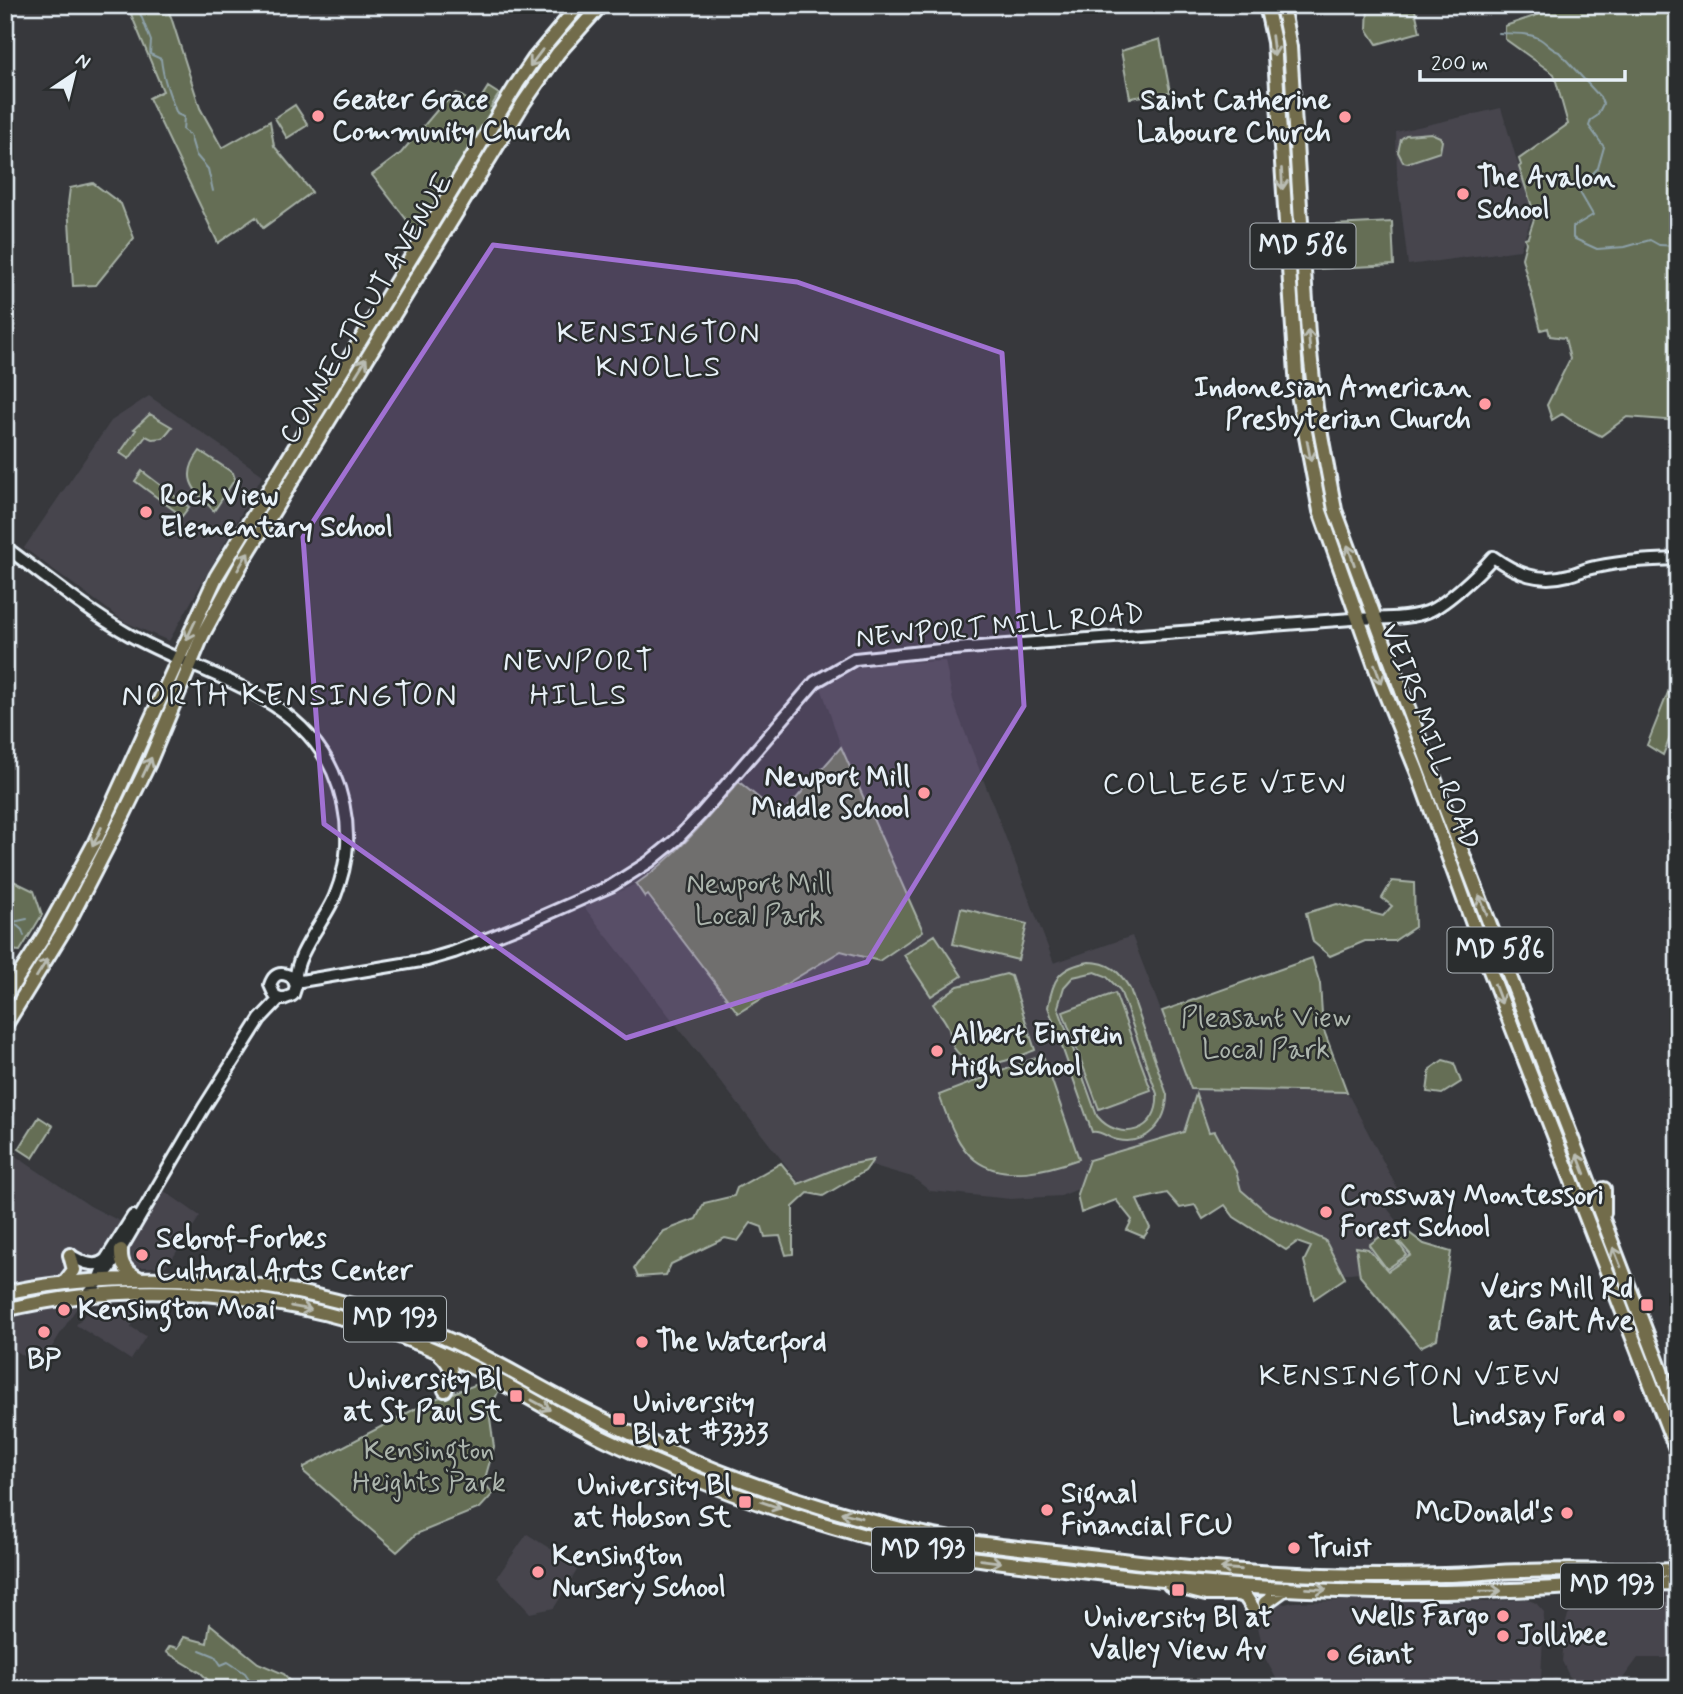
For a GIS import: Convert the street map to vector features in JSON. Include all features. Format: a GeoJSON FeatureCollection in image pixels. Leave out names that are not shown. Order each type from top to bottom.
{"type":"FeatureCollection","features":[{"type":"Feature","properties":{"kind":"main road","name":"CONNECTICUT AVENUE"},"geometry":{"type":"LineString","coordinates":[[5,997],[44,936],[94,844],[216,577],[280,468],[517,84],[534,58],[579,5]]}},
{"type":"Feature","properties":{"kind":"main road","name":"CONNECTICUT AVENUE"},"geometry":{"type":"LineString","coordinates":[[5,1026],[57,944],[133,797],[203,634],[244,559],[524,102],[558,53],[601,5]]}},
{"type":"Feature","properties":{"kind":"main road","name":"VEIRS MILL ROAD"},"geometry":{"type":"LineString","coordinates":[[1266,5],[1274,42],[1297,389],[1320,511],[1381,683],[1417,771],[1489,968],[1678,1454]]}},
{"type":"Feature","properties":{"kind":"main road","name":"VEIRS MILL ROAD"},"geometry":{"type":"LineString","coordinates":[[1282,5],[1290,47],[1315,408],[1335,510],[1678,1415]]}},
{"type":"Feature","properties":{"kind":"main road"},"geometry":{"type":"LineString","coordinates":[[44,936],[57,944]]}},
{"type":"Feature","properties":{"kind":"main road"},"geometry":{"type":"LineString","coordinates":[[1604,1189],[1605,1228]]}},
{"type":"Feature","properties":{"kind":"main road"},"geometry":{"type":"LineString","coordinates":[[121,1250],[123,1266],[141,1279]]}},
{"type":"Feature","properties":{"kind":"main road"},"geometry":{"type":"LineString","coordinates":[[64,1283],[74,1270],[70,1255]]}},
{"type":"Feature","properties":{"kind":"main road","name":"MD 193"},"geometry":{"type":"LineString","coordinates":[[5,1293],[64,1283],[191,1278],[245,1282],[318,1295],[368,1309],[452,1341],[561,1399],[693,1461],[840,1513],[923,1534],[1008,1548],[1118,1561],[1272,1572],[1437,1576],[1518,1571],[1675,1569]]}},
{"type":"Feature","properties":{"kind":"main road","name":"MD 193"},"geometry":{"type":"LineString","coordinates":[[5,1310],[31,1303],[87,1296],[195,1294],[319,1311],[363,1323],[434,1350],[477,1370],[606,1440],[708,1483],[797,1515],[893,1543],[944,1554],[1160,1580],[1286,1588],[1436,1592],[1678,1583]]}},
{"type":"Feature","properties":{"kind":"main road"},"geometry":{"type":"LineString","coordinates":[[434,1350],[451,1368],[446,1391]]}},
{"type":"Feature","properties":{"kind":"main road"},"geometry":{"type":"LineString","coordinates":[[1160,1580],[1186,1591],[1245,1596],[1259,1606],[1286,1588]]}},
{"type":"Feature","properties":{"kind":"street"},"geometry":{"type":"LineString","coordinates":[[5,547],[115,626],[261,696],[286,712],[309,733],[327,761],[340,788],[346,816],[347,846],[342,874],[335,897],[301,958],[290,997],[275,996]]}},
{"type":"Feature","properties":{"kind":"street","name":"NEWPORT MILL ROAD"},"geometry":{"type":"LineString","coordinates":[[293,980],[427,960],[525,924],[611,886],[649,862],[701,814],[815,682],[855,659],[934,650],[1375,619],[1426,613],[1448,598],[1493,557],[1512,571],[1535,578],[1550,579],[1591,567],[1635,560],[1678,559]]}},
{"type":"Feature","properties":{"kind":"street"},"geometry":{"type":"LineString","coordinates":[[301,958],[307,969],[318,978]]}},
{"type":"Feature","properties":{"kind":"street"},"geometry":{"type":"LineString","coordinates":[[275,996],[270,985],[273,978],[293,980]]}},
{"type":"Feature","properties":{"kind":"street"},"geometry":{"type":"LineString","coordinates":[[87,1296],[110,1268],[159,1181],[275,996]]}},
{"type":"Feature","properties":{"kind":"street"},"geometry":{"type":"LineString","coordinates":[[98,1281],[106,1259],[150,1187],[159,1181]]}},
{"type":"Feature","properties":{"kind":"street"},"geometry":{"type":"LineString","coordinates":[[70,1255],[92,1265],[101,1264],[106,1259]]}},
{"type":"Feature","properties":{"kind":"highlighted area"},"geometry":{"type":"Polygon","coordinates":[[[493,245],[797,282],[1002,353],[1024,706],[867,962],[626,1038],[324,824],[303,537],[493,245]]]}},
{"type":"Feature","properties":{"kind":"shaded area","name":"The Avalon School"},"geometry":{"type":"Polygon","coordinates":[[[1501,108],[1533,214],[1520,250],[1408,265],[1397,174],[1396,132],[1501,108]]]}},
{"type":"Feature","properties":{"kind":"shaded area","name":"Rock View Elementary School"},"geometry":{"type":"Polygon","coordinates":[[[149,396],[263,475],[169,641],[125,622],[24,548],[111,421],[149,396]]]}},
{"type":"Feature","properties":{"kind":"shaded area","name":"Albert Einstein High School"},"geometry":{"type":"Polygon","coordinates":[[[945,661],[953,701],[1054,963],[1132,936],[1191,1089],[1347,1092],[1399,1192],[1387,1208],[1414,1242],[1432,1340],[1415,1343],[1360,1272],[1340,1274],[1321,1240],[1268,1217],[1226,1183],[1203,1138],[1061,1196],[1011,1199],[930,1191],[912,1177],[874,1166],[799,1182],[584,907],[636,884],[645,896],[648,895],[738,1013],[841,950],[922,931],[841,747],[821,687],[857,668],[887,663],[945,661]]]}},
{"type":"Feature","properties":{"kind":"shaded area"},"geometry":{"type":"Polygon","coordinates":[[[5,1149],[90,1206],[139,1231],[160,1188],[200,1216],[164,1267],[79,1265],[98,1281],[74,1312],[40,1366],[5,1344],[5,1149]]]}},
{"type":"Feature","properties":{"kind":"shaded area"},"geometry":{"type":"Polygon","coordinates":[[[141,1304],[131,1327],[146,1336],[131,1360],[76,1325],[90,1308],[141,1304]]]}},
{"type":"Feature","properties":{"kind":"shaded area","name":"Kensington Nursery School"},"geometry":{"type":"Polygon","coordinates":[[[527,1534],[579,1567],[554,1608],[530,1613],[497,1577],[527,1534]]]}},
{"type":"Feature","properties":{"kind":"shaded area"},"geometry":{"type":"Polygon","coordinates":[[[1678,1591],[1678,1662],[1674,1658],[1638,1658],[1615,1689],[1586,1689],[1569,1676],[1562,1661],[1566,1622],[1576,1604],[1612,1594],[1678,1591]]]}},
{"type":"Feature","properties":{"kind":"shaded area"},"geometry":{"type":"Polygon","coordinates":[[[1253,1593],[1269,1594],[1275,1601],[1285,1604],[1377,1600],[1488,1602],[1526,1599],[1536,1603],[1544,1612],[1541,1681],[1556,1678],[1572,1689],[1282,1689],[1265,1658],[1252,1600],[1253,1593]]]}},
{"type":"Feature","properties":{"kind":"green space"},"geometry":{"type":"Polygon","coordinates":[[[121,5],[165,5],[200,108],[222,148],[270,121],[274,146],[312,192],[263,228],[256,217],[218,243],[149,98],[163,91],[131,14],[121,5]]]}},
{"type":"Feature","properties":{"kind":"green space"},"geometry":{"type":"Polygon","coordinates":[[[1368,5],[1392,5],[1394,12],[1415,10],[1420,32],[1377,44],[1367,29],[1368,5]]]}},
{"type":"Feature","properties":{"kind":"green space"},"geometry":{"type":"Polygon","coordinates":[[[1567,5],[1678,5],[1678,421],[1627,417],[1601,436],[1562,414],[1552,420],[1547,405],[1570,359],[1565,338],[1550,336],[1548,328],[1541,330],[1522,258],[1525,238],[1528,237],[1535,216],[1519,167],[1519,159],[1568,124],[1554,74],[1505,39],[1505,26],[1567,5]]]}},
{"type":"Feature","properties":{"kind":"green space"},"geometry":{"type":"Polygon","coordinates":[[[1160,39],[1170,92],[1130,98],[1121,51],[1160,39]]]}},
{"type":"Feature","properties":{"kind":"green space"},"geometry":{"type":"Polygon","coordinates":[[[488,87],[499,94],[491,107],[500,110],[428,229],[417,233],[372,175],[401,153],[438,109],[457,93],[471,102],[478,103],[488,87]]]}},
{"type":"Feature","properties":{"kind":"green space"},"geometry":{"type":"Polygon","coordinates":[[[295,105],[308,125],[287,138],[275,118],[295,105]]]}},
{"type":"Feature","properties":{"kind":"green space"},"geometry":{"type":"Polygon","coordinates":[[[1431,133],[1442,141],[1440,152],[1403,162],[1398,152],[1401,139],[1406,135],[1431,133]]]}},
{"type":"Feature","properties":{"kind":"green space"},"geometry":{"type":"Polygon","coordinates":[[[93,183],[121,204],[134,238],[96,285],[73,286],[68,204],[70,188],[93,183]]]}},
{"type":"Feature","properties":{"kind":"green space"},"geometry":{"type":"Polygon","coordinates":[[[1392,222],[1394,265],[1315,269],[1313,226],[1392,222]]]}},
{"type":"Feature","properties":{"kind":"green space"},"geometry":{"type":"Polygon","coordinates":[[[150,414],[172,427],[163,438],[152,439],[146,436],[129,459],[120,453],[136,430],[134,429],[150,414]]]}},
{"type":"Feature","properties":{"kind":"green space"},"geometry":{"type":"Polygon","coordinates":[[[200,451],[233,473],[235,479],[214,511],[195,490],[190,476],[194,460],[200,451]]]}},
{"type":"Feature","properties":{"kind":"green space"},"geometry":{"type":"Polygon","coordinates":[[[142,471],[189,507],[182,516],[135,481],[142,471]]]}},
{"type":"Feature","properties":{"kind":"green space"},"geometry":{"type":"Polygon","coordinates":[[[1675,675],[1678,676],[1678,717],[1663,755],[1647,745],[1675,675]]]}},
{"type":"Feature","properties":{"kind":"green space","name":"Newport Mill Local Park"},"geometry":{"type":"Polygon","coordinates":[[[841,747],[923,931],[879,961],[841,951],[738,1013],[648,895],[645,897],[636,884],[678,849],[739,782],[781,816],[841,747]]]}},
{"type":"Feature","properties":{"kind":"green space"},"geometry":{"type":"Polygon","coordinates":[[[5,877],[34,891],[42,915],[20,951],[9,950],[10,934],[5,930],[5,877]]]}},
{"type":"Feature","properties":{"kind":"green space"},"geometry":{"type":"Polygon","coordinates":[[[1392,881],[1414,883],[1415,927],[1394,941],[1365,941],[1330,956],[1313,942],[1306,913],[1337,904],[1383,916],[1392,906],[1382,898],[1392,881]]]}},
{"type":"Feature","properties":{"kind":"green space"},"geometry":{"type":"Polygon","coordinates":[[[961,908],[1027,924],[1018,960],[953,944],[961,908]]]}},
{"type":"Feature","properties":{"kind":"green space"},"geometry":{"type":"Polygon","coordinates":[[[935,935],[962,976],[931,996],[904,955],[935,935]]]}},
{"type":"Feature","properties":{"kind":"green space","name":"Pleasant View Local Park"},"geometry":{"type":"Polygon","coordinates":[[[1312,958],[1320,984],[1323,1028],[1347,1092],[1191,1089],[1162,1011],[1312,958]]]}},
{"type":"Feature","properties":{"kind":"green space"},"geometry":{"type":"Polygon","coordinates":[[[1096,962],[1109,966],[1126,983],[1167,1095],[1159,1123],[1146,1136],[1138,1139],[1118,1140],[1092,1132],[1048,1007],[1052,989],[1059,976],[1079,964],[1096,962]],[[1095,972],[1073,977],[1064,987],[1058,1007],[1097,1116],[1116,1130],[1127,1131],[1145,1125],[1152,1117],[1157,1094],[1120,990],[1106,976],[1095,972]]]}},
{"type":"Feature","properties":{"kind":"green space"},"geometry":{"type":"Polygon","coordinates":[[[1006,974],[1011,976],[1035,1050],[993,1064],[972,1062],[962,1057],[954,1048],[947,1024],[933,1004],[958,986],[1006,974]]]}},
{"type":"Feature","properties":{"kind":"green space"},"geometry":{"type":"Polygon","coordinates":[[[1115,993],[1151,1090],[1099,1109],[1063,1012],[1115,993]]]}},
{"type":"Feature","properties":{"kind":"green space"},"geometry":{"type":"Polygon","coordinates":[[[1038,1057],[1044,1058],[1079,1159],[1026,1172],[999,1171],[987,1167],[975,1160],[962,1146],[939,1095],[1038,1057]]]}},
{"type":"Feature","properties":{"kind":"green space"},"geometry":{"type":"Polygon","coordinates":[[[1443,1060],[1454,1063],[1461,1082],[1442,1094],[1427,1092],[1430,1069],[1443,1060]]]}},
{"type":"Feature","properties":{"kind":"green space"},"geometry":{"type":"Polygon","coordinates":[[[1196,1094],[1209,1132],[1215,1131],[1236,1171],[1241,1190],[1270,1215],[1325,1240],[1345,1278],[1314,1299],[1304,1261],[1311,1247],[1297,1242],[1286,1250],[1234,1217],[1225,1205],[1203,1219],[1195,1205],[1180,1208],[1167,1193],[1137,1200],[1150,1228],[1144,1237],[1127,1230],[1132,1220],[1116,1200],[1081,1213],[1077,1194],[1089,1160],[1184,1132],[1196,1094]]]}},
{"type":"Feature","properties":{"kind":"green space"},"geometry":{"type":"Polygon","coordinates":[[[39,1117],[53,1126],[33,1158],[19,1149],[39,1117]]]}},
{"type":"Feature","properties":{"kind":"green space"},"geometry":{"type":"Polygon","coordinates":[[[873,1160],[865,1171],[823,1196],[808,1193],[793,1207],[793,1254],[786,1255],[780,1236],[765,1237],[762,1227],[751,1223],[738,1241],[725,1238],[671,1264],[666,1275],[638,1277],[634,1268],[664,1231],[696,1219],[704,1203],[734,1196],[737,1188],[781,1163],[798,1184],[843,1166],[873,1160]]]}},
{"type":"Feature","properties":{"kind":"green space"},"geometry":{"type":"Polygon","coordinates":[[[1389,1230],[1407,1255],[1387,1269],[1369,1245],[1389,1230]]]}},
{"type":"Feature","properties":{"kind":"green space"},"geometry":{"type":"Polygon","coordinates":[[[1408,1232],[1424,1244],[1451,1252],[1437,1339],[1420,1347],[1360,1276],[1356,1247],[1368,1249],[1388,1271],[1411,1255],[1399,1241],[1408,1232]]]}},
{"type":"Feature","properties":{"kind":"green space","name":"Kensington Heights Park"},"geometry":{"type":"Polygon","coordinates":[[[481,1383],[500,1388],[489,1411],[494,1447],[484,1482],[493,1494],[480,1508],[416,1534],[397,1552],[304,1472],[304,1467],[432,1400],[481,1383]]]}},
{"type":"Feature","properties":{"kind":"green space"},"geometry":{"type":"Polygon","coordinates":[[[210,1624],[258,1663],[284,1674],[298,1689],[217,1689],[201,1673],[166,1652],[170,1646],[178,1648],[184,1637],[207,1643],[210,1624]]]}},
{"type":"Feature","properties":{"kind":"waterway"},"geometry":{"type":"LineString","coordinates":[[134,5],[138,8],[151,41],[150,54],[161,59],[177,114],[184,117],[183,130],[190,135],[196,155],[208,169],[213,191]]}},
{"type":"Feature","properties":{"kind":"waterway"},"geometry":{"type":"LineString","coordinates":[[1499,33],[1535,37],[1559,52],[1600,97],[1603,104],[1589,126],[1604,147],[1598,168],[1578,189],[1593,215],[1573,227],[1573,238],[1597,249],[1625,247],[1650,240],[1659,245],[1678,246]]}},
{"type":"Feature","properties":{"kind":"waterway"},"geometry":{"type":"LineString","coordinates":[[5,908],[13,922],[27,919]]}},
{"type":"Feature","properties":{"kind":"waterway"},"geometry":{"type":"LineString","coordinates":[[13,922],[22,930],[24,936]]}},
{"type":"Feature","properties":{"kind":"waterway"},"geometry":{"type":"LineString","coordinates":[[200,1650],[215,1656],[221,1665],[228,1662],[245,1673],[256,1689]]}},
{"type":"Feature","properties":{"kind":"place","name":"Geater Grace Community Church"},"geometry":{"type":"Point","coordinates":[318,116]}},
{"type":"Feature","properties":{"kind":"place","name":"Saint Catherine Laboure Church"},"geometry":{"type":"Point","coordinates":[1345,117]}},
{"type":"Feature","properties":{"kind":"place","name":"The Avalon School"},"geometry":{"type":"Point","coordinates":[1463,194]}},
{"type":"Feature","properties":{"kind":"place","name":"Indonesian American Presbyterian Church"},"geometry":{"type":"Point","coordinates":[1485,404]}},
{"type":"Feature","properties":{"kind":"place","name":"Rock View Elementary School"},"geometry":{"type":"Point","coordinates":[146,512]}},
{"type":"Feature","properties":{"kind":"place","name":"Newport Mill Middle School"},"geometry":{"type":"Point","coordinates":[924,793]}},
{"type":"Feature","properties":{"kind":"place","name":"Albert Einstein High School"},"geometry":{"type":"Point","coordinates":[937,1051]}},
{"type":"Feature","properties":{"kind":"place","name":"Crossway Montessori Forest School"},"geometry":{"type":"Point","coordinates":[1326,1212]}},
{"type":"Feature","properties":{"kind":"place","name":"Sebrof-Forbes Cultural Arts Center"},"geometry":{"type":"Point","coordinates":[142,1255]}},
{"type":"Feature","properties":{"kind":"place","name":"Veirs Mill Rd at Galt Ave"},"geometry":{"type":"Point","coordinates":[1647,1305]}},
{"type":"Feature","properties":{"kind":"place","name":"Kensington Moai"},"geometry":{"type":"Point","coordinates":[64,1310]}},
{"type":"Feature","properties":{"kind":"place","name":"BP"},"geometry":{"type":"Point","coordinates":[44,1332]}},
{"type":"Feature","properties":{"kind":"place","name":"The Waterford"},"geometry":{"type":"Point","coordinates":[642,1342]}},
{"type":"Feature","properties":{"kind":"place","name":"University Bl at St Paul St"},"geometry":{"type":"Point","coordinates":[516,1396]}},
{"type":"Feature","properties":{"kind":"place","name":"Lindsay Ford"},"geometry":{"type":"Point","coordinates":[1619,1416]}},
{"type":"Feature","properties":{"kind":"place","name":"University Bl at #3333"},"geometry":{"type":"Point","coordinates":[619,1419]}},
{"type":"Feature","properties":{"kind":"place","name":"University Bl at Hobson St"},"geometry":{"type":"Point","coordinates":[745,1502]}},
{"type":"Feature","properties":{"kind":"place","name":"Signal Financial FCU"},"geometry":{"type":"Point","coordinates":[1047,1510]}},
{"type":"Feature","properties":{"kind":"place","name":"McDonald's"},"geometry":{"type":"Point","coordinates":[1567,1513]}},
{"type":"Feature","properties":{"kind":"place","name":"Truist"},"geometry":{"type":"Point","coordinates":[1294,1548]}},
{"type":"Feature","properties":{"kind":"place","name":"Kensington Nursery School"},"geometry":{"type":"Point","coordinates":[538,1572]}},
{"type":"Feature","properties":{"kind":"place","name":"University Bl at Valley View Av"},"geometry":{"type":"Point","coordinates":[1178,1590]}},
{"type":"Feature","properties":{"kind":"place","name":"Wells Fargo"},"geometry":{"type":"Point","coordinates":[1503,1616]}},
{"type":"Feature","properties":{"kind":"place","name":"Jollibee"},"geometry":{"type":"Point","coordinates":[1503,1636]}},
{"type":"Feature","properties":{"kind":"place","name":"Giant"},"geometry":{"type":"Point","coordinates":[1333,1655]}},
{"type":"Feature","properties":{"kind":"district","name":"KENSINGTON KNOLLS"},"geometry":{"type":"Point","coordinates":[659,350]}},
{"type":"Feature","properties":{"kind":"district","name":"NEWPORT HILLS"},"geometry":{"type":"Point","coordinates":[579,678]}},
{"type":"Feature","properties":{"kind":"district","name":"NORTH KENSINGTON"},"geometry":{"type":"Point","coordinates":[290,696]}},
{"type":"Feature","properties":{"kind":"district","name":"COLLEGE VIEW"},"geometry":{"type":"Point","coordinates":[1225,784]}},
{"type":"Feature","properties":{"kind":"district","name":"KENSINGTON VIEW"},"geometry":{"type":"Point","coordinates":[1410,1376]}}]}
